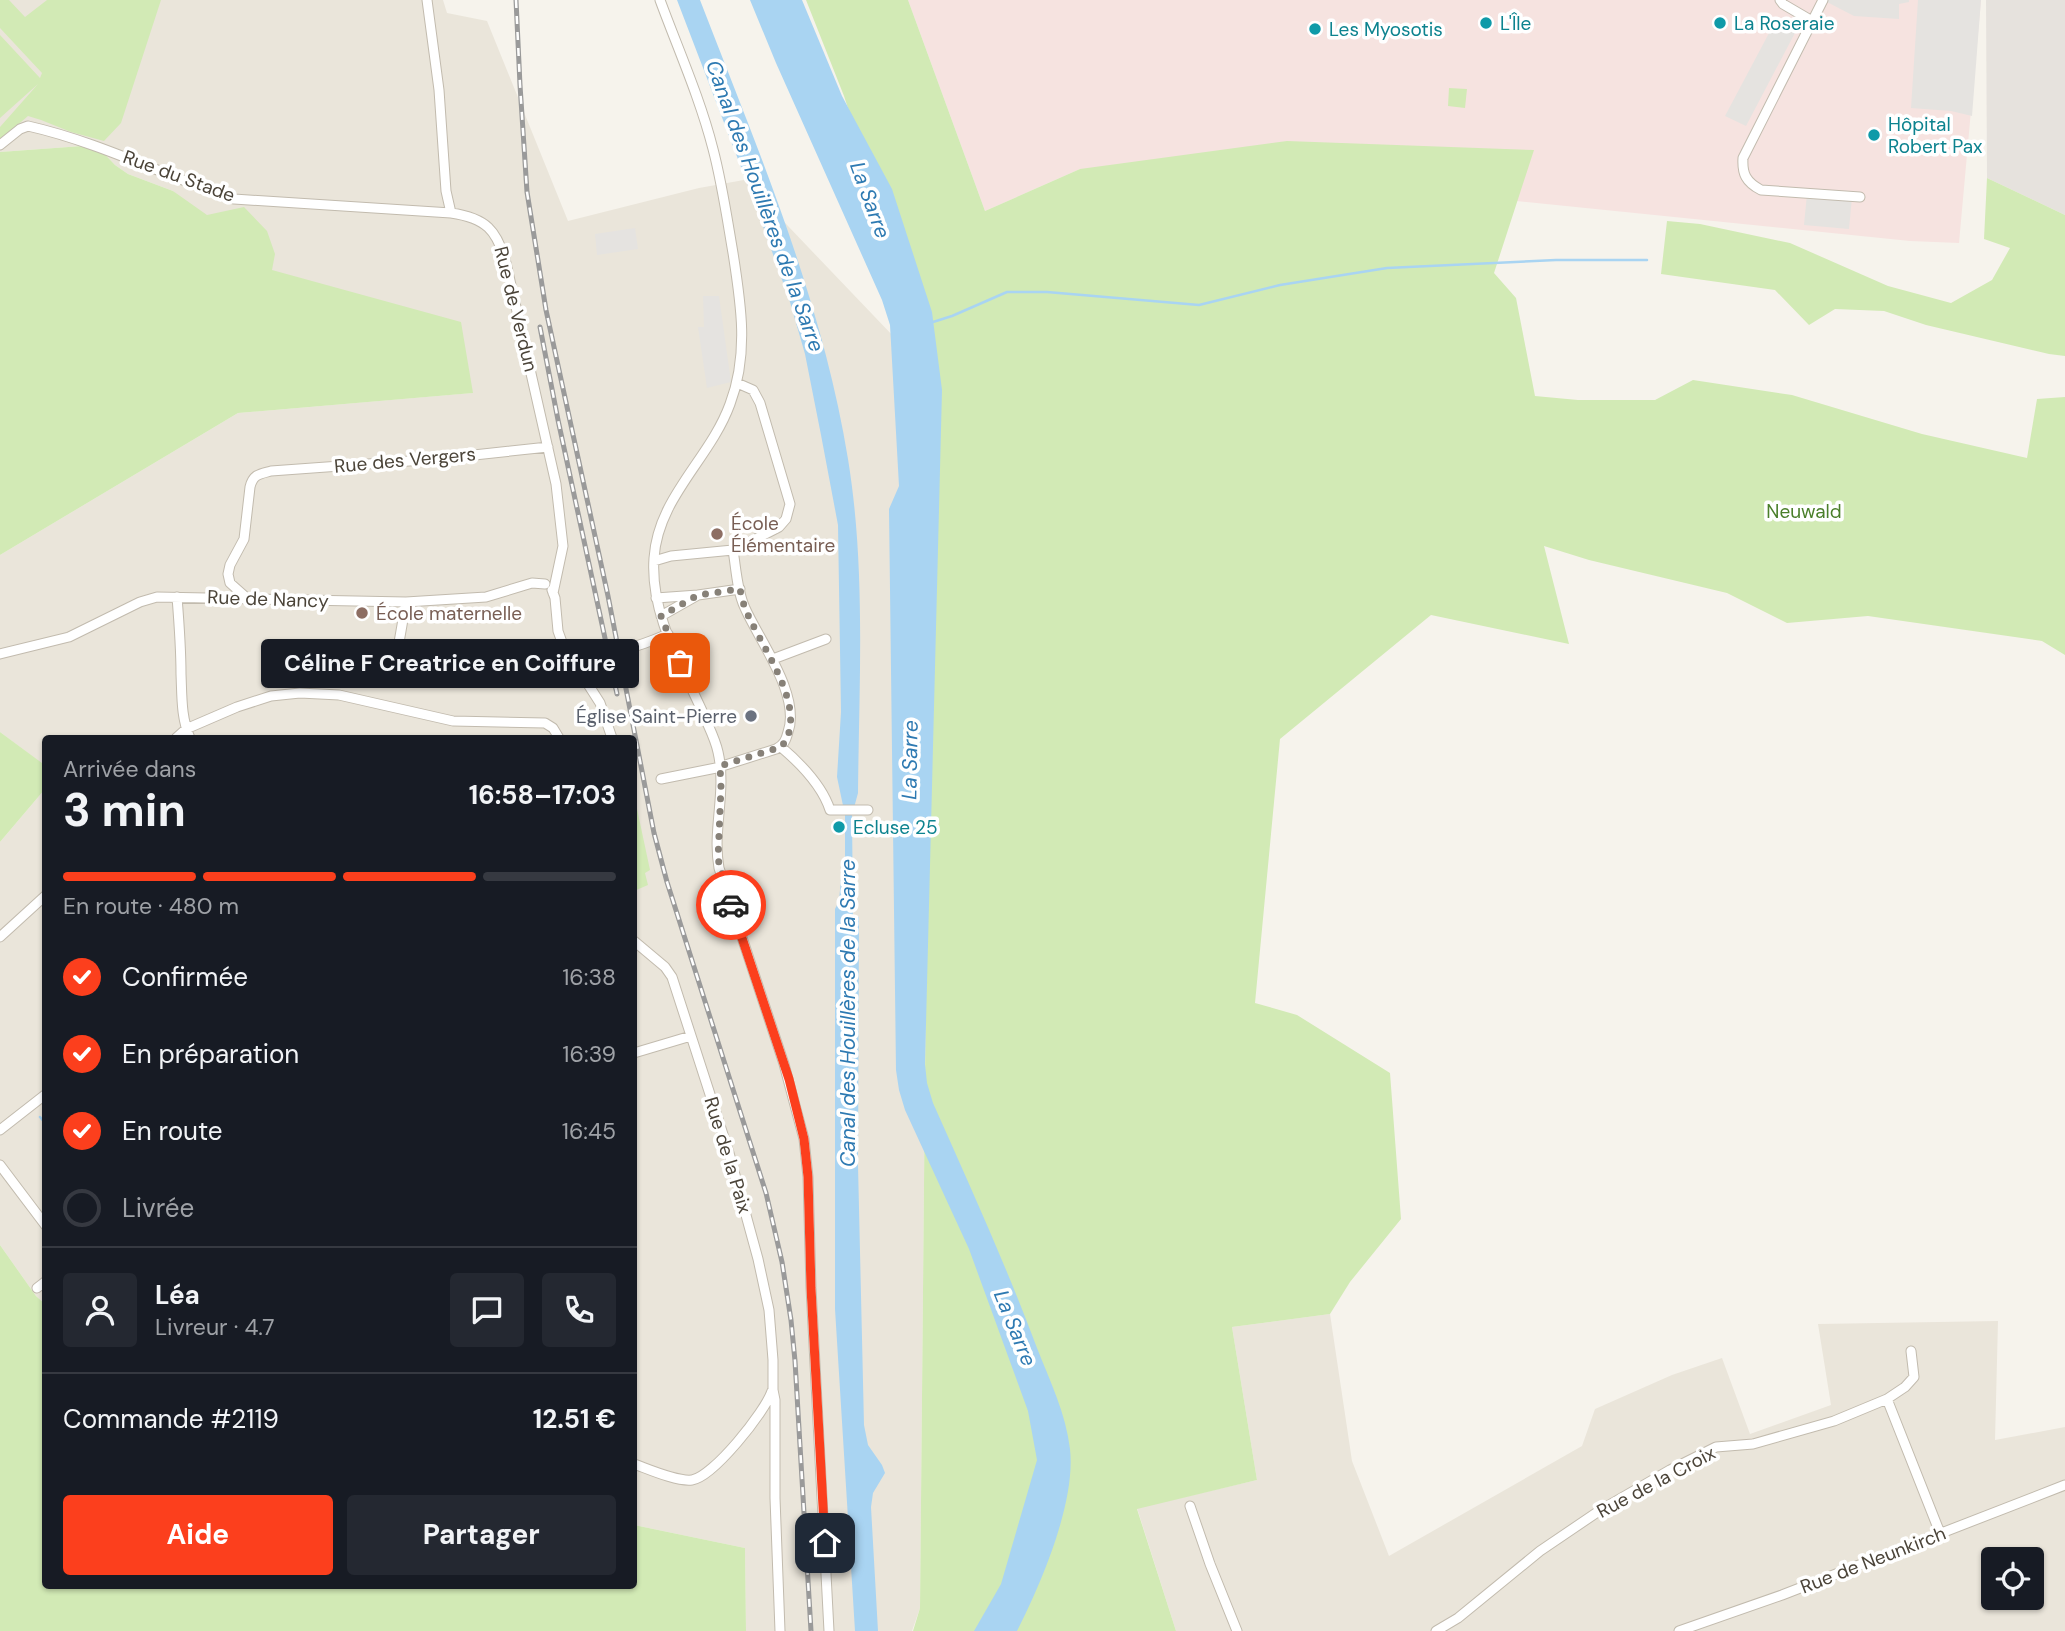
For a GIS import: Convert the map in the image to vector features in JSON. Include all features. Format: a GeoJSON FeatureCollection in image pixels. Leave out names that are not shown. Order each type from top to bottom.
{"type":"FeatureCollection","features":[{"type":"Feature","properties":{"kind":"street"},"geometry":{"type":"LineString","coordinates":[[427,0],[439,90],[446,191],[451,213]]}},
{"type":"Feature","properties":{"kind":"street"},"geometry":{"type":"LineString","coordinates":[[660,0],[702,111],[720,178],[741,309],[742,345],[737,383],[729,406],[717,432],[668,505],[657,535],[654,561],[656,598],[668,634],[716,745],[721,787],[717,848],[719,868],[794,1095],[807,1157],[811,1288],[830,1631]]}},
{"type":"Feature","properties":{"kind":"street"},"geometry":{"type":"LineString","coordinates":[[1780,0],[1812,21]]}},
{"type":"Feature","properties":{"kind":"street"},"geometry":{"type":"LineString","coordinates":[[1823,0],[1742,158],[1742,172],[1750,184],[1761,190],[1860,197]]}},
{"type":"Feature","properties":{"kind":"street","name":"Rue du Stade"},"geometry":{"type":"LineString","coordinates":[[0,145],[28,126],[111,152],[234,199],[451,213]]}},
{"type":"Feature","properties":{"kind":"street","name":"Rue de Verdun"},"geometry":{"type":"LineString","coordinates":[[451,213],[470,216],[483,222],[500,242],[524,336],[556,484],[563,536],[561,563],[553,593]]}},
{"type":"Feature","properties":{"kind":"street"},"geometry":{"type":"LineString","coordinates":[[654,561],[671,556],[733,550],[779,527],[786,519],[790,504],[758,398],[752,390],[737,383]]}},
{"type":"Feature","properties":{"kind":"street","name":"Rue des Vergers"},"geometry":{"type":"LineString","coordinates":[[248,599],[230,583],[228,574],[246,533],[251,482],[256,475],[548,447]]}},
{"type":"Feature","properties":{"kind":"street"},"geometry":{"type":"LineString","coordinates":[[662,779],[720,766],[781,747],[790,728],[786,695],[773,659],[744,605],[733,550]]}},
{"type":"Feature","properties":{"kind":"street"},"geometry":{"type":"LineString","coordinates":[[561,563],[545,584],[553,593],[558,631],[567,654],[600,703],[611,735]]}},
{"type":"Feature","properties":{"kind":"street","name":"Rue de Nancy"},"geometry":{"type":"LineString","coordinates":[[0,654],[69,637],[145,600],[157,597],[406,603],[486,597],[532,583],[545,584]]}},
{"type":"Feature","properties":{"kind":"street"},"geometry":{"type":"LineString","coordinates":[[656,598],[740,589]]}},
{"type":"Feature","properties":{"kind":"street"},"geometry":{"type":"LineString","coordinates":[[661,616],[698,595]]}},
{"type":"Feature","properties":{"kind":"street"},"geometry":{"type":"LineString","coordinates":[[177,597],[180,616],[182,705],[189,732],[237,707],[271,696],[300,693],[339,695],[453,721],[545,723],[557,735]]}},
{"type":"Feature","properties":{"kind":"street"},"geometry":{"type":"LineString","coordinates":[[180,616],[191,597]]}},
{"type":"Feature","properties":{"kind":"street"},"geometry":{"type":"LineString","coordinates":[[397,654],[406,603]]}},
{"type":"Feature","properties":{"kind":"street"},"geometry":{"type":"LineString","coordinates":[[567,654],[594,655],[638,646],[668,634]]}},
{"type":"Feature","properties":{"kind":"street"},"geometry":{"type":"LineString","coordinates":[[773,659],[826,639]]}},
{"type":"Feature","properties":{"kind":"street"},"geometry":{"type":"LineString","coordinates":[[577,668],[594,655]]}},
{"type":"Feature","properties":{"kind":"street"},"geometry":{"type":"LineString","coordinates":[[781,747],[809,774],[833,810],[865,810]]}},
{"type":"Feature","properties":{"kind":"street"},"geometry":{"type":"LineString","coordinates":[[0,937],[42,899]]}},
{"type":"Feature","properties":{"kind":"street","name":"Rue de la Paix"},"geometry":{"type":"LineString","coordinates":[[637,944],[669,971],[681,1000],[729,1153],[763,1279],[772,1341],[775,1401],[775,1498],[780,1631]]}},
{"type":"Feature","properties":{"kind":"street"},"geometry":{"type":"LineString","coordinates":[[637,1052],[691,1036]]}},
{"type":"Feature","properties":{"kind":"street"},"geometry":{"type":"LineString","coordinates":[[0,1130],[42,1097]]}},
{"type":"Feature","properties":{"kind":"street"},"geometry":{"type":"LineString","coordinates":[[0,1165],[42,1221]]}},
{"type":"Feature","properties":{"kind":"street"},"geometry":{"type":"LineString","coordinates":[[37,1288],[42,1284]]}},
{"type":"Feature","properties":{"kind":"street","name":"Rue de la Croix"},"geometry":{"type":"LineString","coordinates":[[1436,1631],[1458,1618],[1540,1551],[1569,1531],[1670,1470],[1716,1447],[1754,1444],[1823,1424],[1887,1399],[1906,1387],[1914,1377],[1911,1352]]}},
{"type":"Feature","properties":{"kind":"street"},"geometry":{"type":"LineString","coordinates":[[637,1465],[669,1477],[693,1480],[709,1471],[734,1445],[764,1410],[773,1390]]}},
{"type":"Feature","properties":{"kind":"street"},"geometry":{"type":"LineString","coordinates":[[1887,1399],[1940,1533]]}},
{"type":"Feature","properties":{"kind":"street","name":"Rue de Neunkirch"},"geometry":{"type":"LineString","coordinates":[[1679,1631],[1782,1595],[2065,1485]]}},
{"type":"Feature","properties":{"kind":"street"},"geometry":{"type":"LineString","coordinates":[[1190,1506],[1237,1631]]}},
{"type":"Feature","properties":{"kind":"shaded area"},"geometry":{"type":"Polygon","coordinates":[[[0,0],[443,0],[447,13],[487,21],[568,221],[699,188],[744,180],[938,383],[926,972],[920,1608],[912,1631],[746,1631],[745,1548],[637,1526],[637,735],[42,735],[42,764],[0,732],[0,555],[238,413],[472,393],[254,265],[173,191],[128,174],[96,145],[0,152],[0,0]]]}},
{"type":"Feature","properties":{"kind":"shaded area"},"geometry":{"type":"Polygon","coordinates":[[[908,0],[1981,0],[1959,243],[1910,241],[1507,200],[1080,169],[985,211],[908,0]]]}},
{"type":"Feature","properties":{"kind":"shaded area"},"geometry":{"type":"Polygon","coordinates":[[[1918,0],[1981,0],[1972,116],[1951,111],[1911,108],[1918,0]]]}},
{"type":"Feature","properties":{"kind":"shaded area"},"geometry":{"type":"Polygon","coordinates":[[[1986,0],[2065,0],[2065,215],[1987,178],[1986,0]]]}},
{"type":"Feature","properties":{"kind":"shaded area"},"geometry":{"type":"Polygon","coordinates":[[[1827,2],[1909,2],[1899,4],[1899,19],[1854,16],[1827,2]]]}},
{"type":"Feature","properties":{"kind":"shaded area"},"geometry":{"type":"Polygon","coordinates":[[[1777,18],[1797,29],[1746,126],[1725,116],[1777,18]]]}},
{"type":"Feature","properties":{"kind":"shaded area"},"geometry":{"type":"Polygon","coordinates":[[[1807,194],[1852,197],[1849,229],[1804,225],[1807,194]]]}},
{"type":"Feature","properties":{"kind":"shaded area"},"geometry":{"type":"Polygon","coordinates":[[[635,228],[638,249],[597,255],[595,234],[635,228]]]}},
{"type":"Feature","properties":{"kind":"shaded area"},"geometry":{"type":"Polygon","coordinates":[[[703,296],[719,296],[731,382],[707,388],[698,327],[704,327],[703,296]]]}},
{"type":"Feature","properties":{"kind":"shaded area"},"geometry":{"type":"Polygon","coordinates":[[[42,793],[42,1301],[0,1245],[0,842],[42,793]]]}},
{"type":"Feature","properties":{"kind":"shaded area"},"geometry":{"type":"Polygon","coordinates":[[[1330,1314],[1352,1461],[1389,1556],[1582,1446],[1595,1409],[1672,1375],[1722,1358],[1750,1434],[1831,1405],[1818,1324],[1998,1321],[1995,1440],[2065,1427],[2065,1631],[1176,1631],[1137,1508],[1257,1480],[1232,1327],[1330,1314]]]}},
{"type":"Feature","properties":{"kind":"green space"},"geometry":{"type":"Polygon","coordinates":[[[0,0],[9,0],[25,17],[47,0],[161,0],[121,123],[104,141],[28,116],[0,140],[0,127],[38,84],[0,118],[0,35],[40,78],[42,73],[0,28],[0,0]]]}},
{"type":"Feature","properties":{"kind":"green space","name":"Neuwald"},"geometry":{"type":"Polygon","coordinates":[[[806,0],[908,0],[985,211],[1080,169],[1287,141],[1534,150],[1494,273],[1516,298],[1535,396],[1578,400],[1655,400],[1693,380],[1792,395],[1922,434],[2027,458],[2037,399],[2065,397],[2065,655],[2042,641],[1868,616],[1787,623],[1727,593],[1589,560],[1544,546],[1569,644],[1431,615],[1280,739],[1255,1003],[1297,1015],[1390,1073],[1401,1219],[1350,1282],[1330,1314],[1232,1327],[1257,1480],[1137,1509],[1176,1631],[913,1631],[920,1608],[926,972],[938,383],[844,96],[806,0]]]}},
{"type":"Feature","properties":{"kind":"green space"},"geometry":{"type":"Polygon","coordinates":[[[1449,88],[1467,89],[1465,108],[1448,106],[1449,88]]]}},
{"type":"Feature","properties":{"kind":"green space"},"geometry":{"type":"Polygon","coordinates":[[[96,145],[128,174],[173,191],[207,215],[244,207],[267,231],[275,254],[272,270],[461,322],[473,393],[238,413],[0,555],[0,152],[96,145]]]}},
{"type":"Feature","properties":{"kind":"green space"},"geometry":{"type":"Polygon","coordinates":[[[1987,178],[2065,215],[2065,356],[1926,325],[1884,311],[1835,309],[1809,325],[1775,290],[1661,274],[1667,221],[1700,224],[1790,243],[1888,286],[1951,303],[1992,280],[2010,248],[1984,239],[1987,178]]]}},
{"type":"Feature","properties":{"kind":"green space"},"geometry":{"type":"Polygon","coordinates":[[[0,732],[42,763],[42,793],[0,842],[0,732]]]}},
{"type":"Feature","properties":{"kind":"green space"},"geometry":{"type":"Polygon","coordinates":[[[637,809],[650,870],[645,873],[648,885],[637,890],[637,809]]]}},
{"type":"Feature","properties":{"kind":"green space"},"geometry":{"type":"Polygon","coordinates":[[[0,1245],[42,1301],[42,1589],[637,1589],[637,1526],[745,1548],[746,1631],[0,1631],[0,1245]]]}},
{"type":"Feature","properties":{"kind":"water","name":"Canal des Houillères de la Sarre"},"geometry":{"type":"Polygon","coordinates":[[[677,0],[700,0],[786,226],[805,283],[837,399],[854,500],[860,626],[858,793],[852,815],[853,916],[859,917],[858,1165],[864,1425],[868,1445],[885,1473],[873,1493],[871,1507],[878,1631],[855,1631],[835,1309],[835,909],[839,901],[841,879],[845,877],[845,815],[837,777],[841,712],[838,525],[805,354],[790,302],[677,0]]]}},
{"type":"Feature","properties":{"kind":"water","name":"La Sarre"},"geometry":{"type":"Polygon","coordinates":[[[750,0],[802,0],[842,96],[892,189],[932,312],[942,390],[925,1064],[927,1083],[933,1103],[1000,1255],[1052,1385],[1065,1423],[1070,1449],[1068,1493],[1055,1542],[1017,1631],[974,1631],[1001,1584],[1037,1460],[1028,1411],[969,1249],[905,1110],[896,1070],[889,509],[899,486],[890,325],[882,300],[750,0]]]}},
{"type":"Feature","properties":{"kind":"waterway"},"geometry":{"type":"LineString","coordinates":[[933,322],[1007,292],[1047,292],[1199,305],[1280,285],[1387,268],[1556,260],[1647,260]]}},
{"type":"Feature","properties":{"kind":"railway"},"geometry":{"type":"LineString","coordinates":[[516,0],[527,192],[546,310],[635,735]]}},
{"type":"Feature","properties":{"kind":"railway"},"geometry":{"type":"LineString","coordinates":[[540,327],[617,694]]}},
{"type":"Feature","properties":{"kind":"railway"},"geometry":{"type":"LineString","coordinates":[[637,745],[654,833],[667,882],[766,1193],[782,1262],[795,1361],[811,1631]]}},
{"type":"Feature","properties":{"kind":"way so far"},"geometry":{"type":"LineString","coordinates":[[680,663],[661,616],[698,595],[740,589],[744,605],[773,659],[786,695],[790,728],[784,744],[720,766],[717,848],[723,882],[731,905]]}},
{"type":"Feature","properties":{"kind":"place","name":"L'Île"},"geometry":{"type":"Point","coordinates":[1486,23]}},
{"type":"Feature","properties":{"kind":"place","name":"La Roseraie"},"geometry":{"type":"Point","coordinates":[1720,23]}},
{"type":"Feature","properties":{"kind":"place","name":"Les Myosotis"},"geometry":{"type":"Point","coordinates":[1315,29]}},
{"type":"Feature","properties":{"kind":"place","name":"Hôpital Robert Pax"},"geometry":{"type":"Point","coordinates":[1874,135]}},
{"type":"Feature","properties":{"kind":"place","name":"École Élémentaire"},"geometry":{"type":"Point","coordinates":[717,534]}},
{"type":"Feature","properties":{"kind":"place","name":"École maternelle"},"geometry":{"type":"Point","coordinates":[362,613]}},
{"type":"Feature","properties":{"kind":"place","name":"Céline F Creatrice en Coiffure"},"geometry":{"type":"Point","coordinates":[680,663]}},
{"type":"Feature","properties":{"kind":"place","name":"Église Saint-Pierre"},"geometry":{"type":"Point","coordinates":[751,716]}},
{"type":"Feature","properties":{"kind":"place","name":"Ecluse 25"},"geometry":{"type":"Point","coordinates":[839,827]}},
{"type":"Feature","properties":{"kind":"route"},"geometry":{"type":"LineString","coordinates":[[731,905],[794,1095],[807,1157],[811,1288],[825,1543]]}}]}
